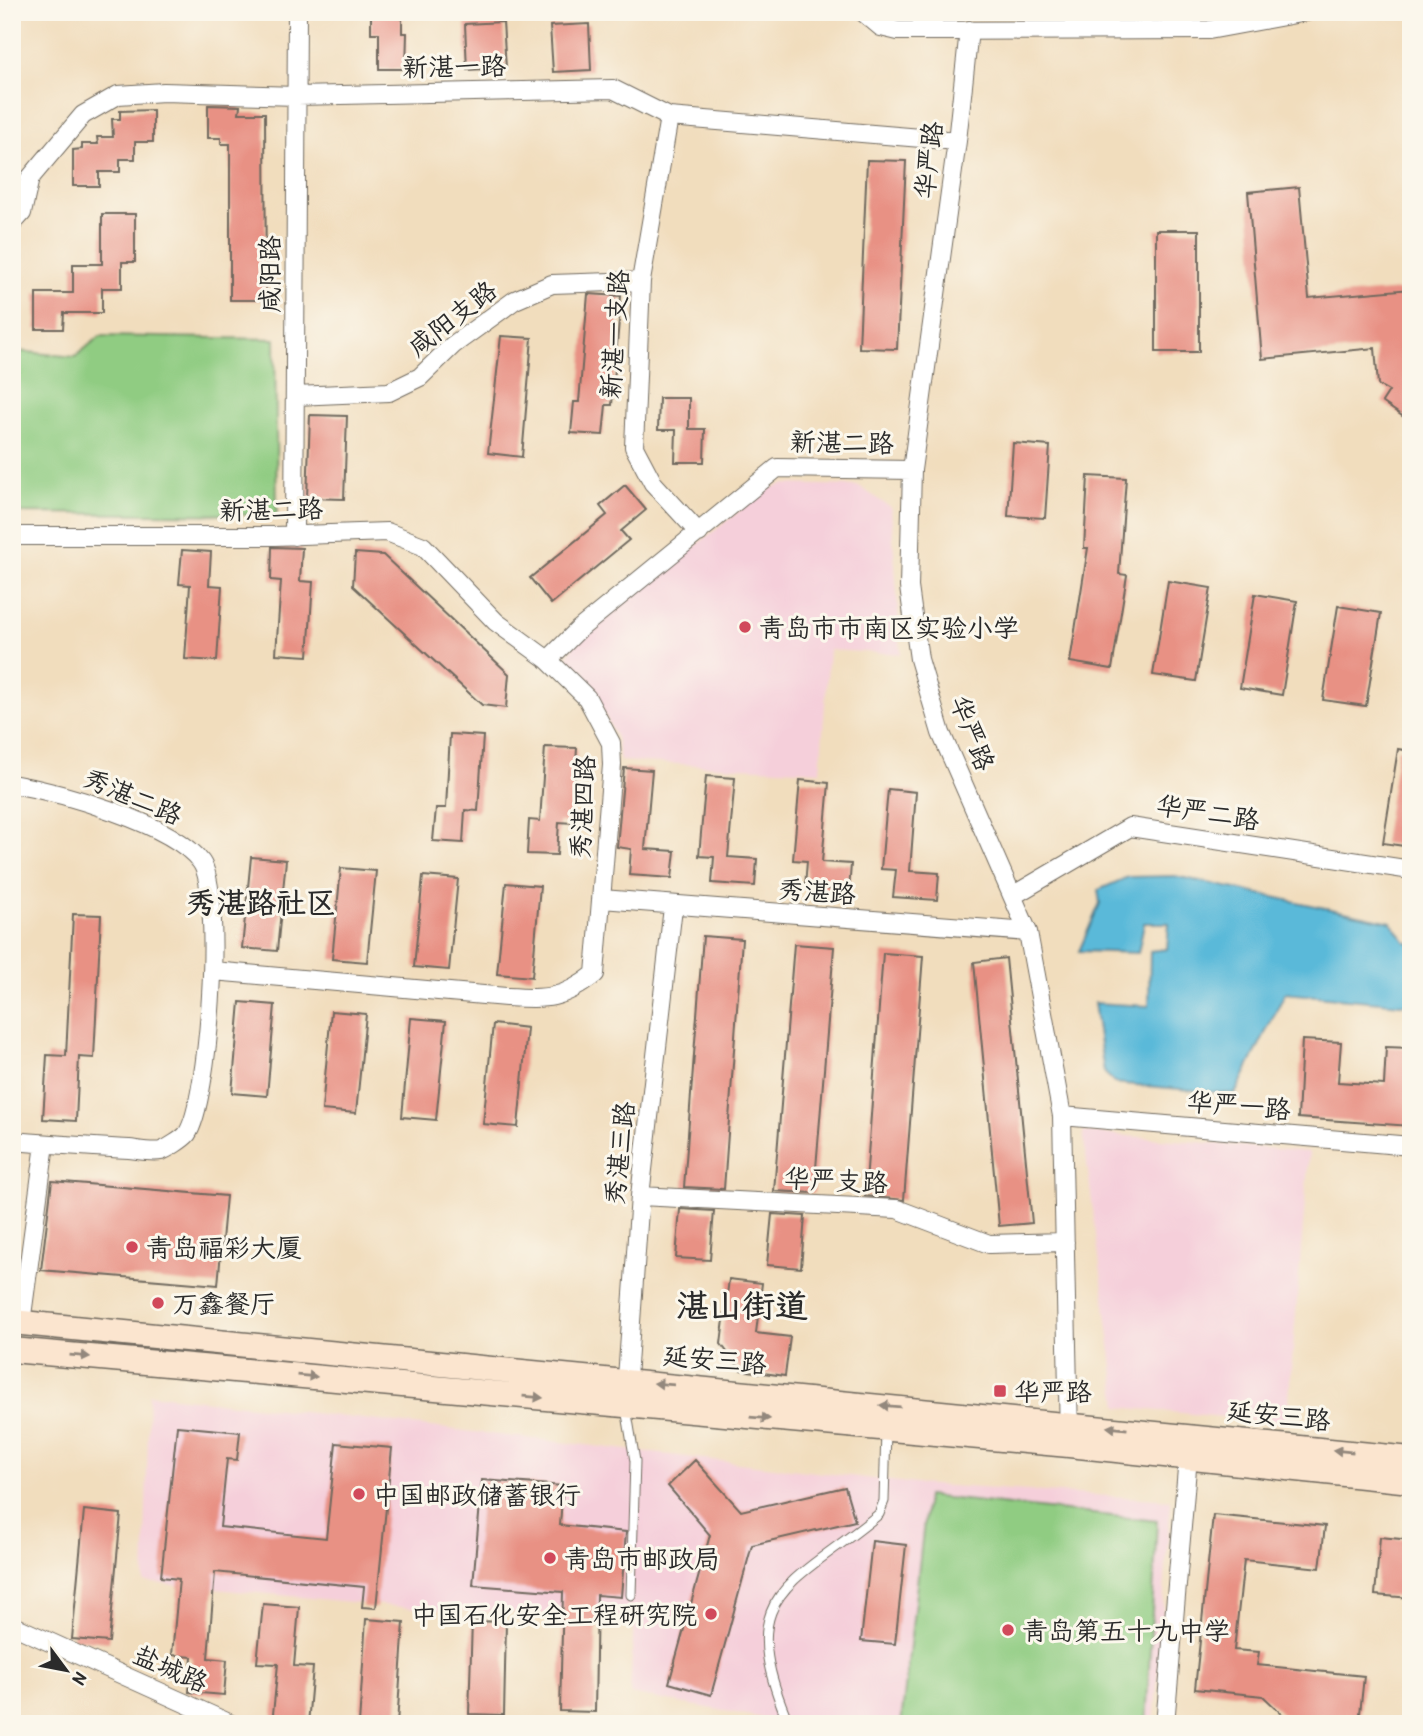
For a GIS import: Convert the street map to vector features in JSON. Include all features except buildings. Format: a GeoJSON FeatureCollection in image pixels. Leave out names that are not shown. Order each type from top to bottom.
{"type":"FeatureCollection","features":[{"type":"Feature","properties":{"kind":"main road","name":"延安三路"},"geometry":{"type":"LineString","coordinates":[[16,1322],[627,1380],[1069,1434],[1188,1457],[1411,1481]]}},
{"type":"Feature","properties":{"kind":"main road","name":"延安三路"},"geometry":{"type":"LineString","coordinates":[[12,1350],[886,1428],[1069,1434],[1411,1459]]}},
{"type":"Feature","properties":{"kind":"street","name":"咸阳路"},"geometry":{"type":"LineString","coordinates":[[294,536],[297,12]]}},
{"type":"Feature","properties":{"kind":"street"},"geometry":{"type":"LineString","coordinates":[[863,12],[881,27],[898,31],[1209,30],[1306,12]]}},
{"type":"Feature","properties":{"kind":"street","name":"华严路"},"geometry":{"type":"LineString","coordinates":[[969,30],[957,141],[912,470],[909,587],[919,659],[941,733],[1028,932],[1062,1116],[1069,1434]]}},
{"type":"Feature","properties":{"kind":"street","name":"新湛一路"},"geometry":{"type":"LineString","coordinates":[[12,224],[22,213],[30,178],[83,115],[118,95],[164,92],[297,96],[613,89],[668,117],[957,141]]}},
{"type":"Feature","properties":{"kind":"street","name":"新湛一支路"},"geometry":{"type":"LineString","coordinates":[[668,117],[641,281],[634,447],[653,483],[699,533]]}},
{"type":"Feature","properties":{"kind":"street","name":"咸阳支路"},"geometry":{"type":"LineString","coordinates":[[295,396],[389,392],[420,377],[453,345],[527,295],[552,284],[641,281]]}},
{"type":"Feature","properties":{"kind":"street","name":"新湛二路"},"geometry":{"type":"LineString","coordinates":[[548,660],[578,630],[776,468],[912,470]]}},
{"type":"Feature","properties":{"kind":"street","name":"新湛二路"},"geometry":{"type":"LineString","coordinates":[[12,536],[294,536],[387,531],[423,547],[496,622]]}},
{"type":"Feature","properties":{"kind":"street","name":"秀湛四路"},"geometry":{"type":"LineString","coordinates":[[213,971],[346,985],[551,999],[574,990],[595,974],[604,875],[611,744],[587,698],[548,660],[496,622]]}},
{"type":"Feature","properties":{"kind":"street","name":"秀湛二路"},"geometry":{"type":"LineString","coordinates":[[12,784],[69,797],[150,827],[183,846],[202,863],[210,897],[213,971],[200,1098],[186,1135],[160,1151],[45,1144]]}},
{"type":"Feature","properties":{"kind":"street","name":"华严二路"},"geometry":{"type":"LineString","coordinates":[[1014,895],[1130,827],[1411,870]]}},
{"type":"Feature","properties":{"kind":"street","name":"秀湛路"},"geometry":{"type":"LineString","coordinates":[[602,899],[1028,932]]}},
{"type":"Feature","properties":{"kind":"street","name":"秀湛三路"},"geometry":{"type":"LineString","coordinates":[[625,1406],[640,1196],[673,906]]}},
{"type":"Feature","properties":{"kind":"street","name":"华严一路"},"geometry":{"type":"LineString","coordinates":[[1062,1116],[1411,1146]]}},
{"type":"Feature","properties":{"kind":"street"},"geometry":{"type":"LineString","coordinates":[[12,1140],[45,1144],[16,1322]]}},
{"type":"Feature","properties":{"kind":"street","name":"华严支路"},"geometry":{"type":"LineString","coordinates":[[640,1196],[897,1209],[989,1244],[1065,1242]]}},
{"type":"Feature","properties":{"kind":"street"},"geometry":{"type":"LineString","coordinates":[[1165,1724],[1188,1457]]}},
{"type":"Feature","properties":{"kind":"street","name":"盐城路"},"geometry":{"type":"LineString","coordinates":[[12,1625],[231,1724]]}},
{"type":"Feature","properties":{"kind":"lane"},"geometry":{"type":"LineString","coordinates":[[625,1406],[635,1461],[631,1595]]}},
{"type":"Feature","properties":{"kind":"lane"},"geometry":{"type":"LineString","coordinates":[[789,1724],[766,1661],[767,1625],[773,1606],[796,1575],[879,1514],[884,1501],[886,1428]]}},
{"type":"Feature","properties":{"kind":"shaded area","name":"青岛市市南区实验小学"},"geometry":{"type":"Polygon","coordinates":[[[783,484],[859,486],[891,508],[901,654],[829,650],[820,771],[620,761],[616,738],[596,696],[565,662],[577,640],[767,489],[783,484]]]}},
{"type":"Feature","properties":{"kind":"shaded area"},"geometry":{"type":"Polygon","coordinates":[[[1083,1132],[1309,1152],[1287,1423],[1118,1407],[1083,1132]]]}},
{"type":"Feature","properties":{"kind":"shaded area"},"geometry":{"type":"Polygon","coordinates":[[[149,1394],[917,1484],[1171,1500],[1154,1724],[769,1724],[769,1719],[630,1694],[634,1618],[423,1609],[144,1582],[149,1394]]]}},
{"type":"Feature","properties":{"kind":"green space"},"geometry":{"type":"Polygon","coordinates":[[[12,254],[21,254],[17,351],[75,357],[100,336],[275,339],[277,515],[12,513],[12,254]]]}},
{"type":"Feature","properties":{"kind":"green space","name":"青岛第五十九中学"},"geometry":{"type":"Polygon","coordinates":[[[927,1496],[1157,1521],[1146,1724],[901,1724],[927,1496]]]}},
{"type":"Feature","properties":{"kind":"water"},"geometry":{"type":"Polygon","coordinates":[[[1175,876],[1391,922],[1406,942],[1411,943],[1411,1005],[1285,993],[1235,1094],[1114,1083],[1104,1072],[1094,1003],[1149,1006],[1150,951],[1167,949],[1169,923],[1144,923],[1138,953],[1079,951],[1100,903],[1098,890],[1128,877],[1175,876]]]}},
{"type":"Feature","properties":{"kind":"place","name":"青岛市市南区实验小学"},"geometry":{"type":"Point","coordinates":[745,627]}},
{"type":"Feature","properties":{"kind":"place","name":"青岛福彩大厦"},"geometry":{"type":"Point","coordinates":[132,1247]}},
{"type":"Feature","properties":{"kind":"place","name":"万鑫餐厅"},"geometry":{"type":"Point","coordinates":[158,1303]}},
{"type":"Feature","properties":{"kind":"place","name":"华严路"},"geometry":{"type":"Point","coordinates":[1000,1391]}},
{"type":"Feature","properties":{"kind":"place","name":"中国邮政储蓄银行"},"geometry":{"type":"Point","coordinates":[359,1494]}},
{"type":"Feature","properties":{"kind":"place","name":"青岛市邮政局"},"geometry":{"type":"Point","coordinates":[550,1558]}},
{"type":"Feature","properties":{"kind":"place","name":"中国石化安全工程研究院"},"geometry":{"type":"Point","coordinates":[711,1614]}},
{"type":"Feature","properties":{"kind":"place","name":"青岛第五十九中学"},"geometry":{"type":"Point","coordinates":[1008,1630]}},
{"type":"Feature","properties":{"kind":"district","name":"秀湛路社区"},"geometry":{"type":"Point","coordinates":[261,902]}},
{"type":"Feature","properties":{"kind":"district","name":"湛山街道"},"geometry":{"type":"Point","coordinates":[742,1305]}}]}
